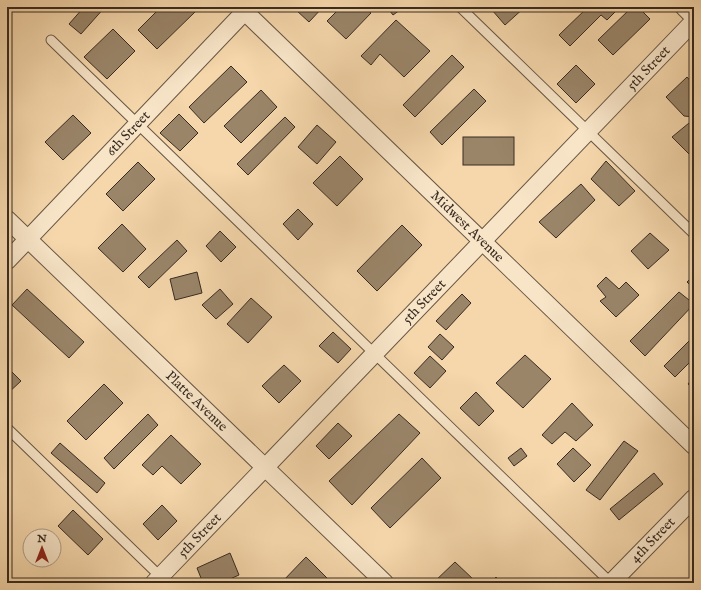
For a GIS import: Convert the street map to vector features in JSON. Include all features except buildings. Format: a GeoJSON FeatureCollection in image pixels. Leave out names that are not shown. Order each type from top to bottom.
{"type":"FeatureCollection","features":[{"type":"Feature","properties":{"kind":"street"},"geometry":{"type":"LineString","coordinates":[[684,7],[694,17]]}},
{"type":"Feature","properties":{"kind":"street","name":"6th Street"},"geometry":{"type":"LineString","coordinates":[[7,261],[137,124],[244,8]]}},
{"type":"Feature","properties":{"kind":"street","name":"Midwest Avenue"},"geometry":{"type":"LineString","coordinates":[[244,8],[694,446]]}},
{"type":"Feature","properties":{"kind":"street","name":"5th Street"},"geometry":{"type":"LineString","coordinates":[[160,581],[265,467],[694,21]]}},
{"type":"Feature","properties":{"kind":"street","name":"Platte Avenue"},"geometry":{"type":"LineString","coordinates":[[7,219],[385,583]]}},
{"type":"Feature","properties":{"kind":"street","name":"4th Street"},"geometry":{"type":"LineString","coordinates":[[611,583],[694,498]]}},
{"type":"Feature","properties":{"kind":"lane"},"geometry":{"type":"LineString","coordinates":[[460,7],[694,234]]}},
{"type":"Feature","properties":{"kind":"lane"},"geometry":{"type":"LineString","coordinates":[[51,40],[611,583]]}},
{"type":"Feature","properties":{"kind":"lane"},"geometry":{"type":"LineString","coordinates":[[7,428],[160,581]]}}]}
